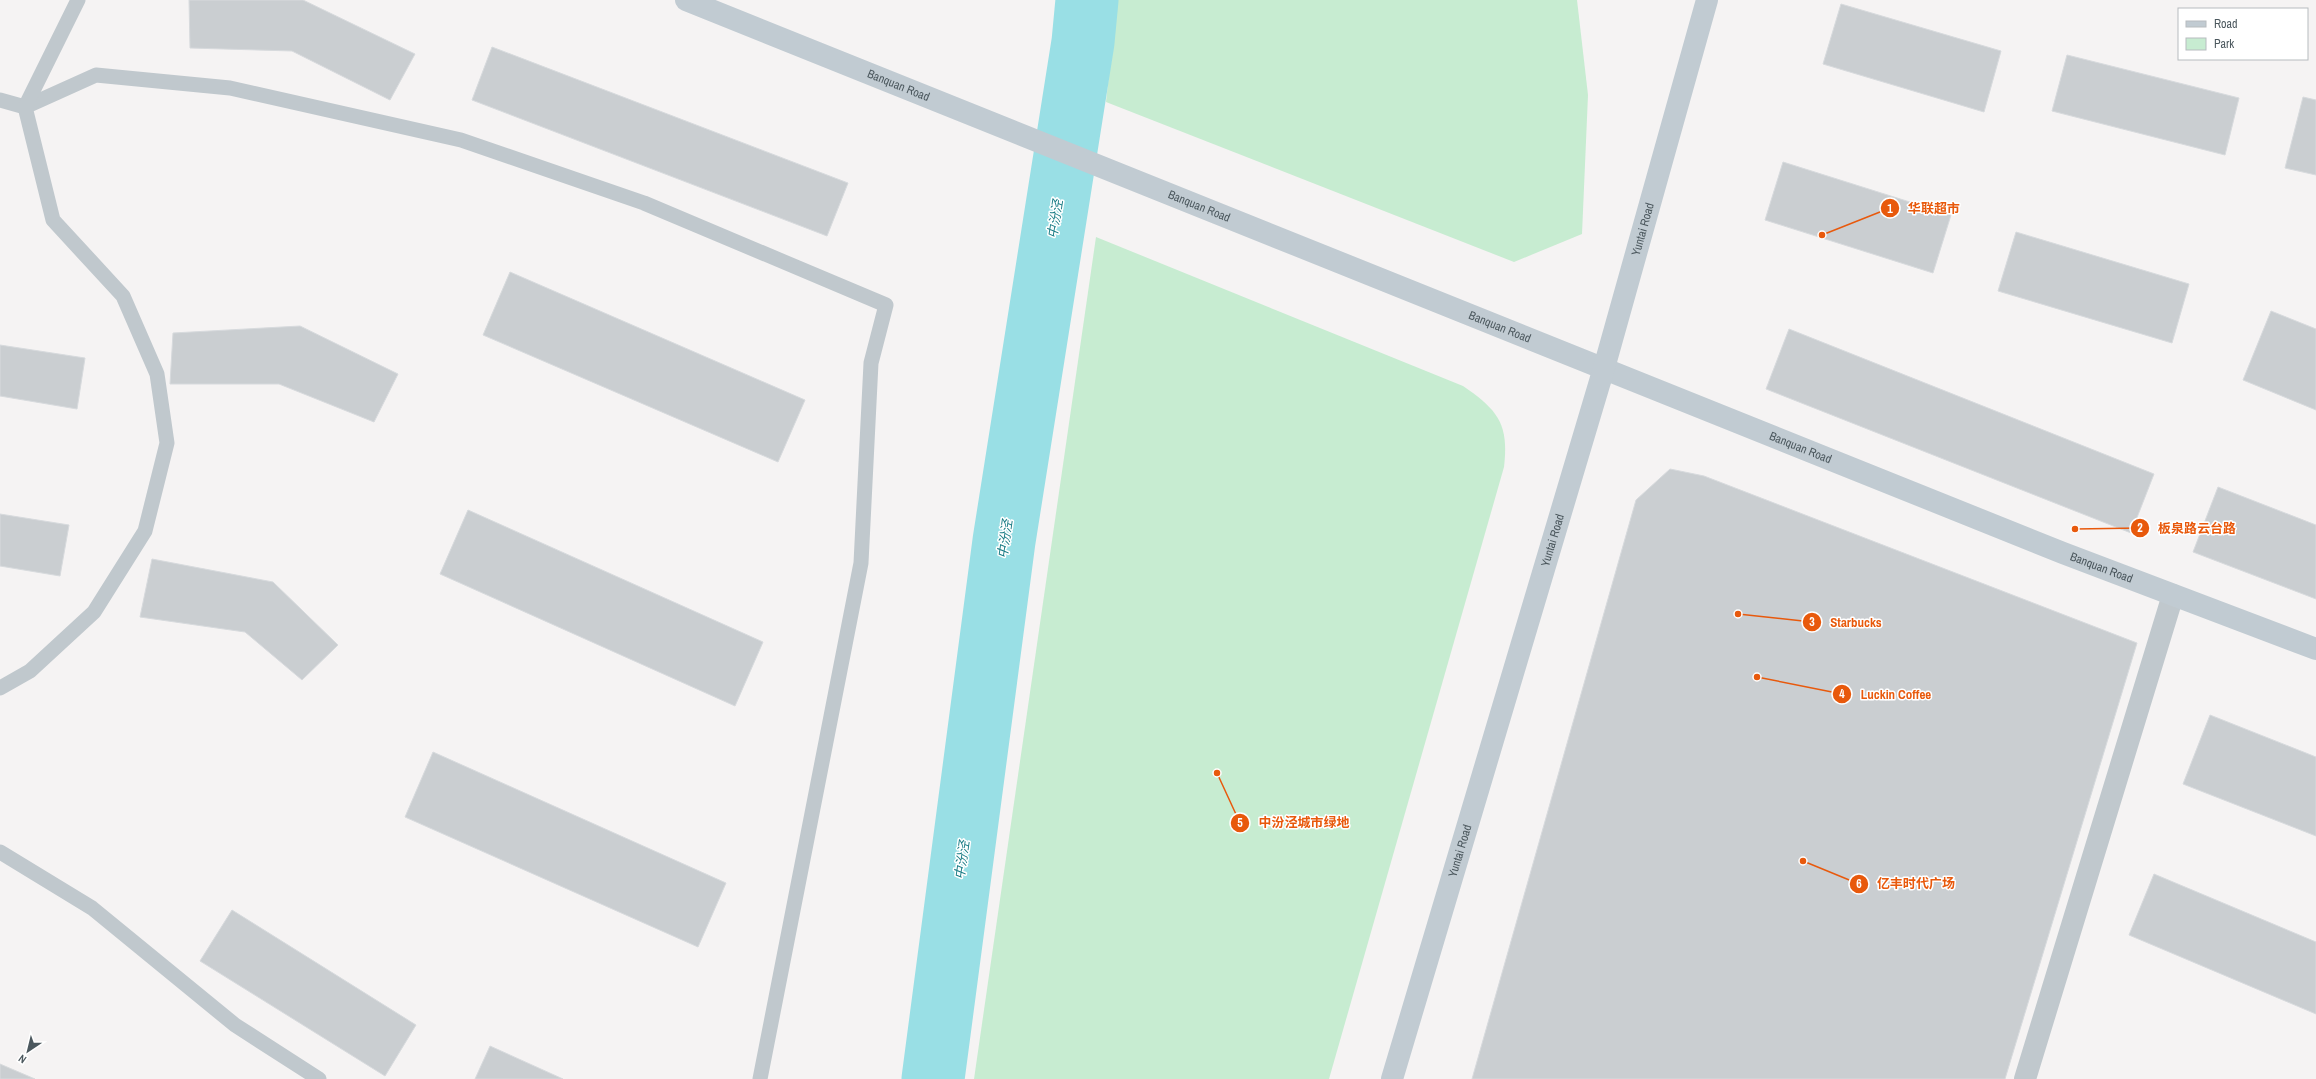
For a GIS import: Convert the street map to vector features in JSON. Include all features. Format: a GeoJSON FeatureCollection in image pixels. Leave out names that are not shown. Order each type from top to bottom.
{"type":"FeatureCollection","features":[{"type":"Feature","properties":{"kind":"street","name":"Banquan Road"},"geometry":{"type":"LineString","coordinates":[[686,0],[2063,553],[2316,649]]}},
{"type":"Feature","properties":{"kind":"street","name":"Yuntai Road"},"geometry":{"type":"LineString","coordinates":[[1392,1079],[1604,368],[1707,0]]}},
{"type":"Feature","properties":{"kind":"street"},"geometry":{"type":"LineString","coordinates":[[2025,1079],[2173,594]]}},
{"type":"Feature","properties":{"kind":"lane"},"geometry":{"type":"LineString","coordinates":[[0,688],[30,671],[94,612],[145,531],[167,443],[157,374],[124,296],[53,220],[25,106],[78,0]]}},
{"type":"Feature","properties":{"kind":"lane"},"geometry":{"type":"LineString","coordinates":[[0,100],[25,106],[96,75],[230,88],[454,138],[644,203],[886,305],[871,362],[861,563],[760,1079]]}},
{"type":"Feature","properties":{"kind":"lane"},"geometry":{"type":"LineString","coordinates":[[0,852],[92,908],[236,1025],[319,1079]]}},
{"type":"Feature","properties":{"kind":"green space"},"geometry":{"type":"Polygon","coordinates":[[[1117,0],[1577,0],[1588,95],[1582,234],[1514,262],[1106,102],[1117,0]]]}},
{"type":"Feature","properties":{"kind":"green space"},"geometry":{"type":"Polygon","coordinates":[[[1096,237],[1463,386],[1493,411],[1502,429],[1505,440],[1504,467],[1329,1079],[974,1079],[1096,237]]]}},
{"type":"Feature","properties":{"kind":"building"},"geometry":{"type":"Polygon","coordinates":[[[189,0],[303,0],[415,54],[390,100],[292,51],[190,48],[189,0]]]}},
{"type":"Feature","properties":{"kind":"building"},"geometry":{"type":"Polygon","coordinates":[[[1841,4],[2001,51],[1984,112],[1823,64],[1841,4]]]}},
{"type":"Feature","properties":{"kind":"building"},"geometry":{"type":"Polygon","coordinates":[[[492,47],[848,183],[827,236],[472,100],[492,47]]]}},
{"type":"Feature","properties":{"kind":"building"},"geometry":{"type":"Polygon","coordinates":[[[2067,55],[2239,98],[2225,155],[2052,111],[2067,55]]]}},
{"type":"Feature","properties":{"kind":"building"},"geometry":{"type":"Polygon","coordinates":[[[2303,97],[2316,100],[2316,175],[2285,168],[2303,97]]]}},
{"type":"Feature","properties":{"kind":"building"},"geometry":{"type":"Polygon","coordinates":[[[1783,162],[1951,215],[1933,273],[1765,220],[1783,162]]]}},
{"type":"Feature","properties":{"kind":"building"},"geometry":{"type":"Polygon","coordinates":[[[2016,232],[2189,284],[2172,343],[1998,291],[2016,232]]]}},
{"type":"Feature","properties":{"kind":"building"},"geometry":{"type":"Polygon","coordinates":[[[510,272],[805,400],[778,462],[483,335],[510,272]]]}},
{"type":"Feature","properties":{"kind":"building"},"geometry":{"type":"Polygon","coordinates":[[[2271,311],[2316,329],[2316,410],[2243,380],[2271,311]]]}},
{"type":"Feature","properties":{"kind":"building"},"geometry":{"type":"Polygon","coordinates":[[[300,326],[398,374],[374,422],[279,384],[170,384],[173,333],[300,326]]]}},
{"type":"Feature","properties":{"kind":"building"},"geometry":{"type":"Polygon","coordinates":[[[1789,329],[2154,474],[2131,533],[1766,389],[1789,329]]]}},
{"type":"Feature","properties":{"kind":"building"},"geometry":{"type":"Polygon","coordinates":[[[0,345],[85,358],[77,409],[0,396],[0,345]]]}},
{"type":"Feature","properties":{"kind":"building"},"geometry":{"type":"Polygon","coordinates":[[[1670,469],[1704,476],[2137,643],[2005,1079],[1472,1079],[1636,500],[1670,469]]]}},
{"type":"Feature","properties":{"kind":"building"},"geometry":{"type":"Polygon","coordinates":[[[2218,487],[2316,525],[2316,599],[2193,552],[2218,487]]]}},
{"type":"Feature","properties":{"kind":"building"},"geometry":{"type":"Polygon","coordinates":[[[468,510],[763,642],[735,706],[440,574],[468,510]]]}},
{"type":"Feature","properties":{"kind":"building"},"geometry":{"type":"Polygon","coordinates":[[[0,514],[69,525],[60,576],[0,566],[0,514]]]}},
{"type":"Feature","properties":{"kind":"building"},"geometry":{"type":"Polygon","coordinates":[[[152,559],[273,582],[338,645],[302,680],[245,632],[140,617],[152,559]]]}},
{"type":"Feature","properties":{"kind":"building"},"geometry":{"type":"Polygon","coordinates":[[[2210,715],[2316,757],[2316,836],[2183,784],[2210,715]]]}},
{"type":"Feature","properties":{"kind":"building"},"geometry":{"type":"Polygon","coordinates":[[[433,752],[726,883],[698,947],[405,817],[433,752]]]}},
{"type":"Feature","properties":{"kind":"building"},"geometry":{"type":"Polygon","coordinates":[[[2154,874],[2316,942],[2316,1014],[2129,935],[2154,874]]]}},
{"type":"Feature","properties":{"kind":"building"},"geometry":{"type":"Polygon","coordinates":[[[232,910],[416,1025],[385,1076],[200,961],[232,910]]]}},
{"type":"Feature","properties":{"kind":"building"},"geometry":{"type":"Polygon","coordinates":[[[490,1046],[563,1079],[475,1079],[490,1046]]]}},
{"type":"Feature","properties":{"kind":"building"},"geometry":{"type":"Polygon","coordinates":[[[0,1064],[35,1079],[0,1079],[0,1064]]]}},
{"type":"Feature","properties":{"kind":"waterway","name":"中汾泾"},"geometry":{"type":"LineString","coordinates":[[933,1079],[1004,541],[1083,42],[1087,0]]}},
{"type":"Feature","properties":{"kind":"place","name":"华联超市"},"geometry":{"type":"Point","coordinates":[1822,235]}},
{"type":"Feature","properties":{"kind":"place","name":"板泉路云台路"},"geometry":{"type":"Point","coordinates":[2075,529]}},
{"type":"Feature","properties":{"kind":"place","name":"Starbucks"},"geometry":{"type":"Point","coordinates":[1738,614]}},
{"type":"Feature","properties":{"kind":"place","name":"Luckin Coffee"},"geometry":{"type":"Point","coordinates":[1757,677]}},
{"type":"Feature","properties":{"kind":"place","name":"中汾泾城市绿地"},"geometry":{"type":"Point","coordinates":[1217,773]}},
{"type":"Feature","properties":{"kind":"place","name":"亿丰时代广场"},"geometry":{"type":"Point","coordinates":[1803,861]}}]}
